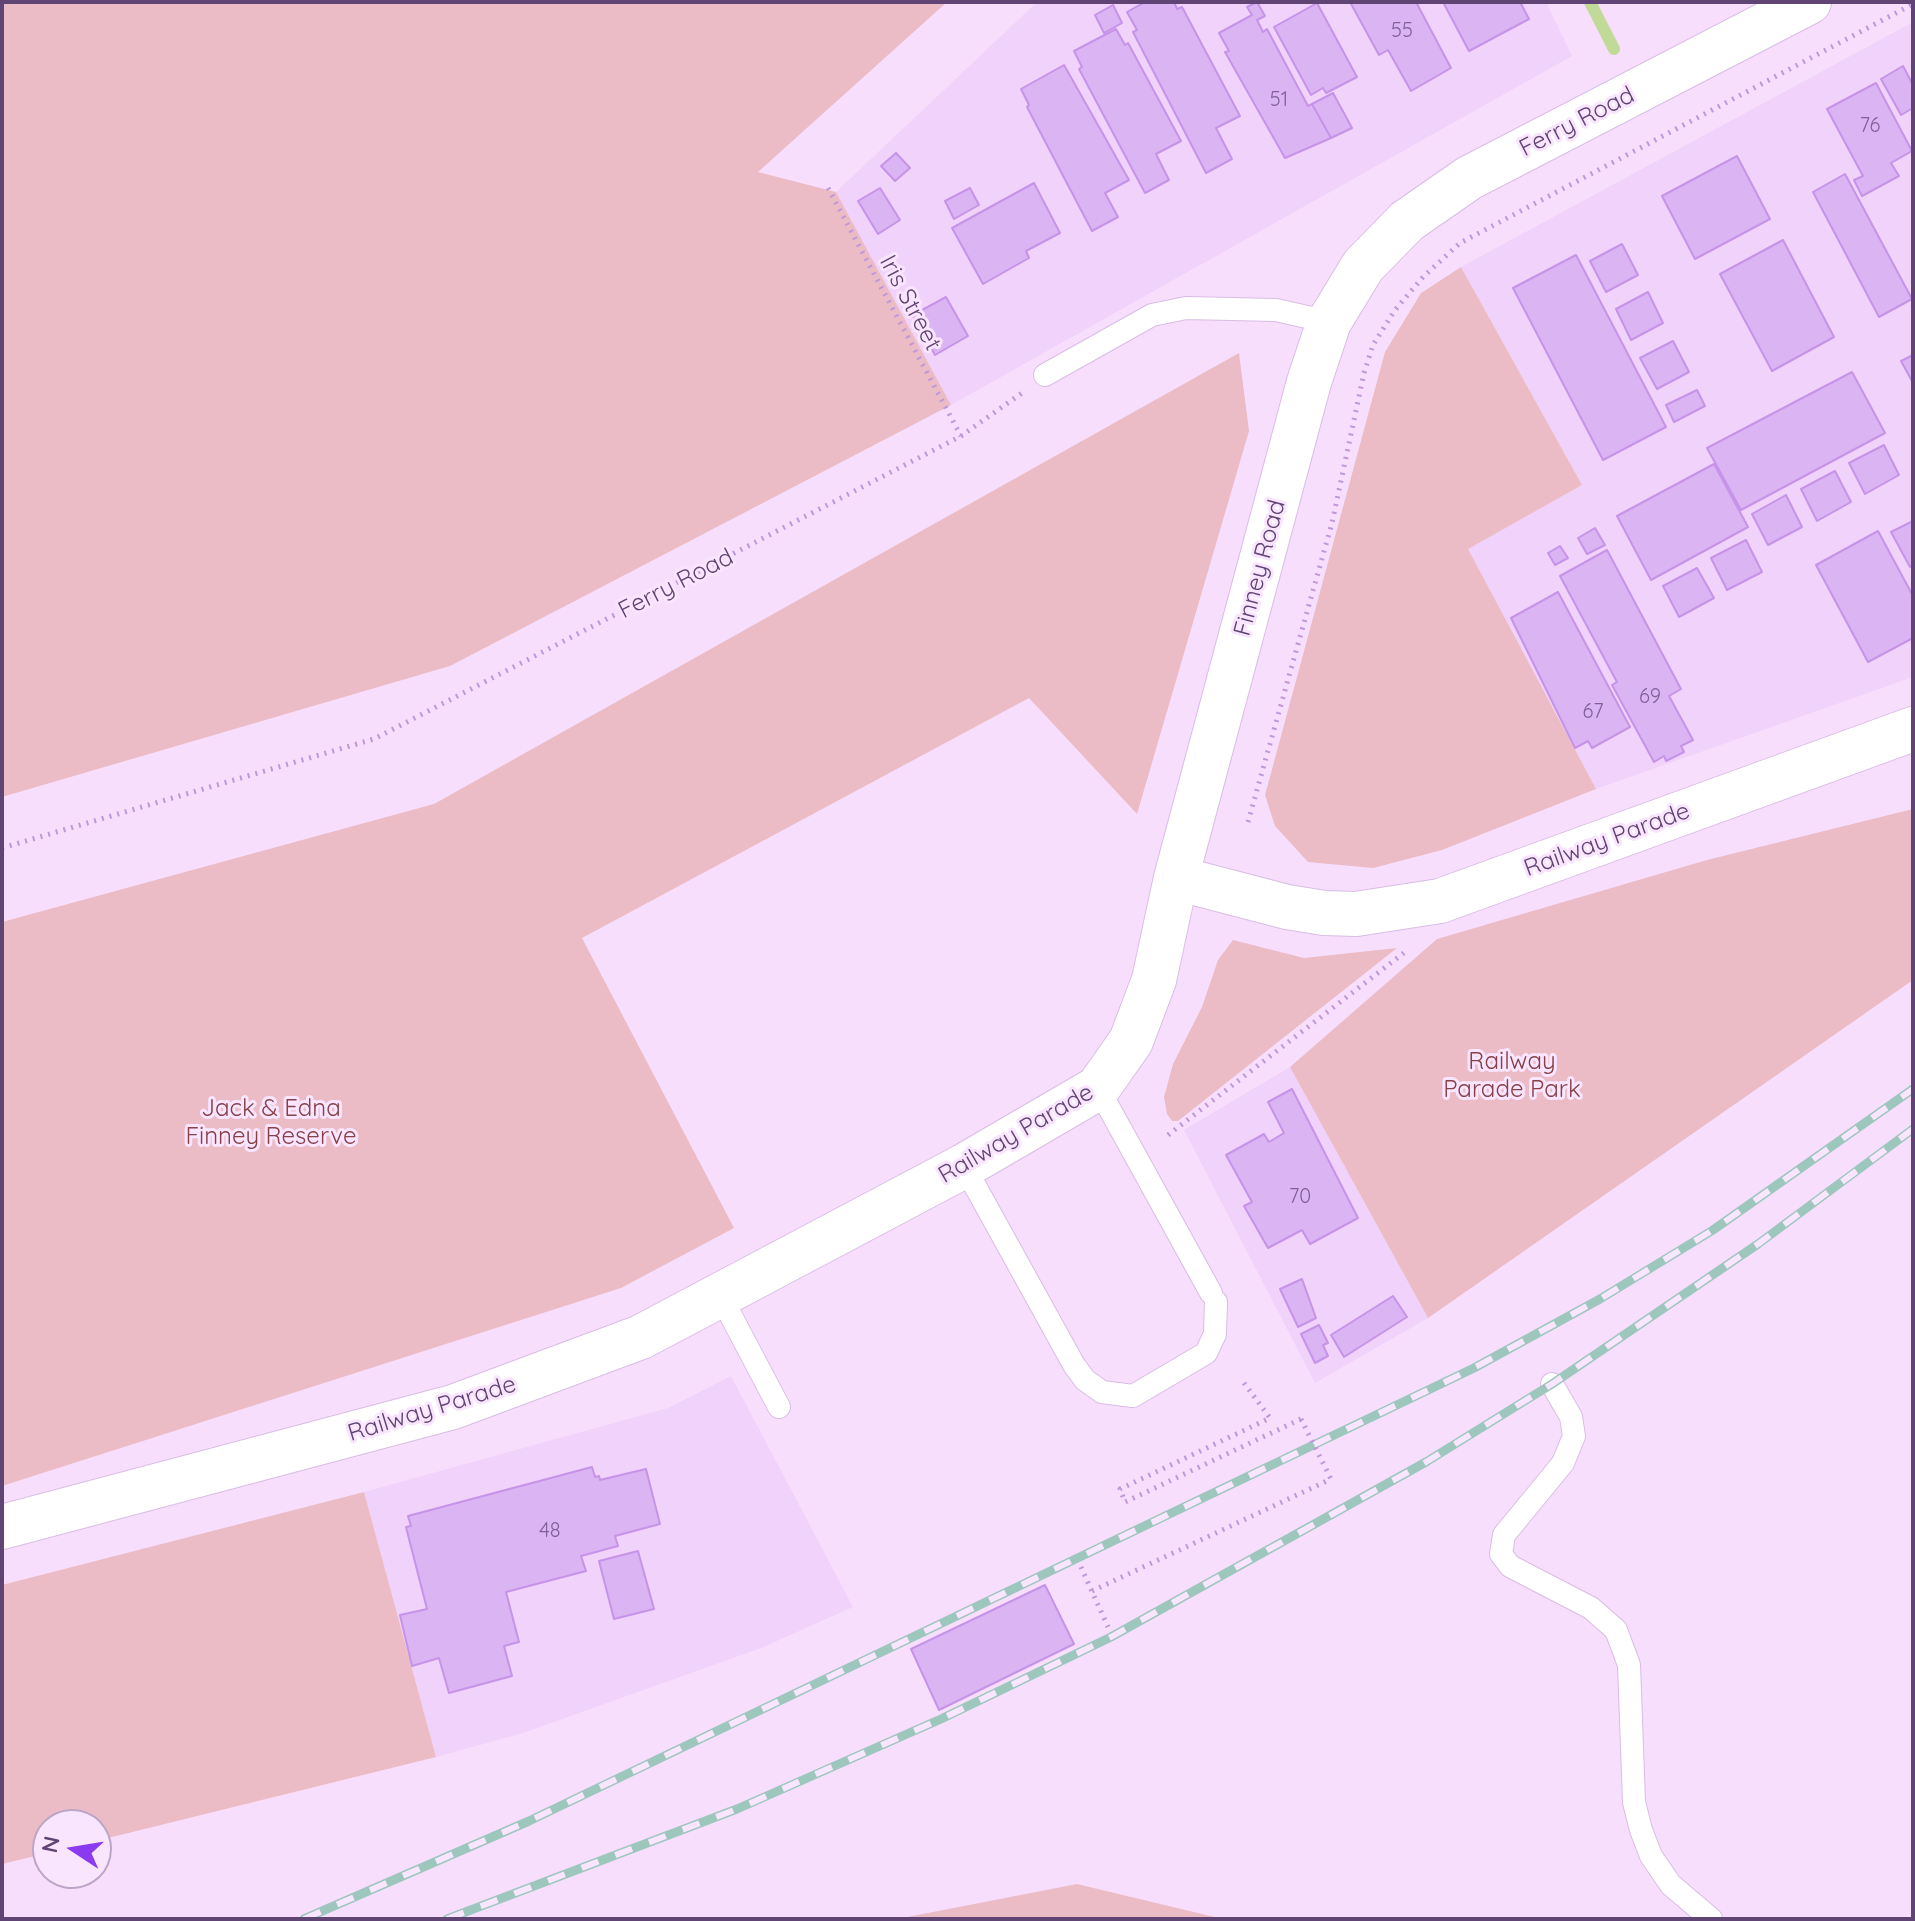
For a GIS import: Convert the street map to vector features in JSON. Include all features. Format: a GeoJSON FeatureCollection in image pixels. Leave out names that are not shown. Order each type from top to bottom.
{"type":"FeatureCollection","features":[{"type":"Feature","properties":{"kind":"street","name":"Ferry Road"},"geometry":{"type":"LineString","coordinates":[[1363,266],[1407,221],[1469,178],[1809,2]]}},
{"type":"Feature","properties":{"kind":"street","name":"Finney Road"},"geometry":{"type":"LineString","coordinates":[[1176,878],[1309,382],[1329,322],[1363,266]]}},
{"type":"Feature","properties":{"kind":"street","name":"Railway Parade"},"geometry":{"type":"LineString","coordinates":[[2,1527],[453,1407],[641,1337],[964,1166],[1098,1088],[1131,1041],[1154,980],[1176,878],[1324,913],[1356,914],[1440,901],[1913,729]]}},
{"type":"Feature","properties":{"kind":"lane"},"geometry":{"type":"LineString","coordinates":[[1045,375],[1152,315],[1186,308],[1276,310],[1329,322]]}},
{"type":"Feature","properties":{"kind":"lane"},"geometry":{"type":"LineString","coordinates":[[964,1166],[1085,1380],[1102,1392],[1133,1396],[1206,1353],[1215,1334],[1213,1298],[1098,1088]]}},
{"type":"Feature","properties":{"kind":"lane"},"geometry":{"type":"LineString","coordinates":[[720,1295],[779,1407]]}},
{"type":"Feature","properties":{"kind":"lane"},"geometry":{"type":"LineString","coordinates":[[1552,1384],[1571,1417],[1574,1436],[1563,1463],[1504,1535],[1501,1554],[1510,1566],[1591,1608],[1616,1630],[1629,1665],[1634,1802],[1641,1830],[1651,1856],[1671,1885],[1711,1919]]}},
{"type":"Feature","properties":{"kind":"path"},"geometry":{"type":"LineString","coordinates":[[1248,822],[1332,523],[1364,373],[1373,345],[1395,310],[1423,277],[1460,243],[1913,4]]}},
{"type":"Feature","properties":{"kind":"path","name":"Iris Street"},"geometry":{"type":"LineString","coordinates":[[828,188],[961,436]]}},
{"type":"Feature","properties":{"kind":"path","name":"Ferry Road"},"geometry":{"type":"LineString","coordinates":[[2,848],[374,739],[961,436],[1045,375]]}},
{"type":"Feature","properties":{"kind":"path"},"geometry":{"type":"LineString","coordinates":[[1168,1135],[1405,951]]}},
{"type":"Feature","properties":{"kind":"path"},"geometry":{"type":"LineString","coordinates":[[1092,1591],[1331,1479],[1301,1419],[1125,1502],[1120,1489],[1270,1418],[1244,1383]]}},
{"type":"Feature","properties":{"kind":"path"},"geometry":{"type":"LineString","coordinates":[[1081,1567],[1108,1627]]}},
{"type":"Feature","properties":{"kind":"shaded area"},"geometry":{"type":"Polygon","coordinates":[[[1037,2],[1546,2],[1572,56],[951,405],[836,192],[1037,2]]]}},
{"type":"Feature","properties":{"kind":"shaded area"},"geometry":{"type":"Polygon","coordinates":[[[1913,22],[1913,677],[1596,789],[1467,549],[1582,485],[1461,267],[1913,22]]]}},
{"type":"Feature","properties":{"kind":"shaded area"},"geometry":{"type":"Polygon","coordinates":[[[1290,1067],[1428,1318],[1315,1383],[1184,1130],[1290,1067]]]}},
{"type":"Feature","properties":{"kind":"shaded area"},"geometry":{"type":"Polygon","coordinates":[[[731,1376],[853,1607],[761,1648],[523,1733],[436,1757],[364,1492],[668,1408],[731,1376]]]}},
{"type":"Feature","properties":{"kind":"green space"},"geometry":{"type":"Polygon","coordinates":[[[2,2],[947,2],[758,172],[836,192],[951,405],[450,666],[2,797],[2,2]]]}},
{"type":"Feature","properties":{"kind":"green space"},"geometry":{"type":"Polygon","coordinates":[[[1461,267],[1582,485],[1468,549],[1596,789],[1442,850],[1373,868],[1308,862],[1275,826],[1265,795],[1385,352],[1421,293],[1461,267]]]}},
{"type":"Feature","properties":{"kind":"green space","name":"Jack & Edna Finney Reserve"},"geometry":{"type":"Polygon","coordinates":[[[1239,353],[1249,431],[1137,814],[1029,698],[582,938],[734,1228],[621,1288],[2,1486],[2,922],[434,804],[1239,353]]]}},
{"type":"Feature","properties":{"kind":"green space","name":"Railway Parade Park"},"geometry":{"type":"Polygon","coordinates":[[[1913,809],[1913,980],[1428,1318],[1290,1067],[1437,939],[1707,860],[1913,809]]]}},
{"type":"Feature","properties":{"kind":"green space"},"geometry":{"type":"Polygon","coordinates":[[[1233,940],[1304,958],[1397,948],[1178,1121],[1172,1121],[1167,1114],[1164,1097],[1173,1064],[1202,1007],[1218,960],[1233,940]]]}},
{"type":"Feature","properties":{"kind":"green space"},"geometry":{"type":"Polygon","coordinates":[[[364,1492],[436,1757],[112,1837],[112,1809],[32,1809],[32,1857],[2,1864],[2,1585],[364,1492]]]}},
{"type":"Feature","properties":{"kind":"green space"},"geometry":{"type":"Polygon","coordinates":[[[1077,1884],[1223,1919],[897,1919],[1077,1884]]]}},
{"type":"Feature","properties":{"kind":"building"},"geometry":{"type":"Polygon","coordinates":[[[1145,2],[1174,2],[1177,9],[1182,7],[1240,116],[1216,128],[1232,159],[1206,173],[1133,32],[1137,30],[1127,12],[1145,2]]]}},
{"type":"Feature","properties":{"kind":"building"},"geometry":{"type":"Polygon","coordinates":[[[1257,2],[1265,16],[1257,20],[1263,32],[1267,29],[1308,106],[1312,104],[1331,138],[1285,158],[1225,52],[1229,51],[1219,33],[1252,15],[1247,7],[1257,2]]]}},
{"type":"Feature","properties":{"kind":"building"},"geometry":{"type":"Polygon","coordinates":[[[1350,2],[1416,2],[1451,68],[1411,91],[1388,50],[1379,55],[1350,2]]]}},
{"type":"Feature","properties":{"kind":"building"},"geometry":{"type":"Polygon","coordinates":[[[1443,2],[1520,2],[1529,19],[1469,51],[1443,2]]]}},
{"type":"Feature","properties":{"kind":"building"},"geometry":{"type":"Polygon","coordinates":[[[1317,3],[1357,77],[1326,93],[1323,88],[1311,95],[1274,27],[1317,3]]]}},
{"type":"Feature","properties":{"kind":"building"},"geometry":{"type":"Polygon","coordinates":[[[1113,5],[1122,23],[1104,33],[1095,15],[1113,5]]]}},
{"type":"Feature","properties":{"kind":"building"},"geometry":{"type":"Polygon","coordinates":[[[1116,29],[1125,45],[1128,43],[1181,141],[1156,154],[1169,180],[1145,193],[1079,69],[1082,67],[1074,51],[1116,29]]]}},
{"type":"Feature","properties":{"kind":"building"},"geometry":{"type":"Polygon","coordinates":[[[1064,65],[1129,180],[1105,193],[1118,217],[1092,231],[1027,107],[1029,105],[1021,89],[1064,65]]]}},
{"type":"Feature","properties":{"kind":"building"},"geometry":{"type":"Polygon","coordinates":[[[1903,66],[1913,85],[1913,108],[1901,115],[1881,79],[1903,66]]]}},
{"type":"Feature","properties":{"kind":"building"},"geometry":{"type":"Polygon","coordinates":[[[1876,83],[1912,151],[1891,163],[1899,176],[1862,196],[1854,180],[1863,176],[1827,109],[1876,83]]]}},
{"type":"Feature","properties":{"kind":"building"},"geometry":{"type":"Polygon","coordinates":[[[1333,93],[1352,128],[1331,138],[1312,104],[1333,93]]]}},
{"type":"Feature","properties":{"kind":"building"},"geometry":{"type":"Polygon","coordinates":[[[896,153],[910,168],[895,181],[881,166],[896,153]]]}},
{"type":"Feature","properties":{"kind":"building"},"geometry":{"type":"Polygon","coordinates":[[[1737,156],[1770,219],[1695,259],[1662,196],[1737,156]]]}},
{"type":"Feature","properties":{"kind":"building"},"geometry":{"type":"Polygon","coordinates":[[[1845,174],[1912,299],[1879,317],[1813,192],[1845,174]]]}},
{"type":"Feature","properties":{"kind":"building"},"geometry":{"type":"Polygon","coordinates":[[[1034,183],[1060,233],[1026,251],[1029,258],[983,284],[952,228],[1034,183]]]}},
{"type":"Feature","properties":{"kind":"building"},"geometry":{"type":"Polygon","coordinates":[[[880,188],[900,220],[878,234],[858,201],[880,188]]]}},
{"type":"Feature","properties":{"kind":"building"},"geometry":{"type":"Polygon","coordinates":[[[970,188],[979,205],[954,219],[945,201],[970,188]]]}},
{"type":"Feature","properties":{"kind":"building"},"geometry":{"type":"Polygon","coordinates":[[[1783,240],[1834,337],[1772,371],[1720,274],[1783,240]]]}},
{"type":"Feature","properties":{"kind":"building"},"geometry":{"type":"Polygon","coordinates":[[[1622,244],[1638,275],[1606,292],[1590,261],[1622,244]]]}},
{"type":"Feature","properties":{"kind":"building"},"geometry":{"type":"Polygon","coordinates":[[[1576,255],[1666,427],[1603,460],[1513,288],[1576,255]]]}},
{"type":"Feature","properties":{"kind":"building"},"geometry":{"type":"Polygon","coordinates":[[[1648,292],[1663,323],[1631,340],[1616,309],[1648,292]]]}},
{"type":"Feature","properties":{"kind":"building"},"geometry":{"type":"Polygon","coordinates":[[[946,297],[968,336],[935,355],[913,315],[946,297]]]}},
{"type":"Feature","properties":{"kind":"building"},"geometry":{"type":"Polygon","coordinates":[[[1673,341],[1689,372],[1657,389],[1640,358],[1673,341]]]}},
{"type":"Feature","properties":{"kind":"building"},"geometry":{"type":"Polygon","coordinates":[[[1913,355],[1913,383],[1901,361],[1913,355]]]}},
{"type":"Feature","properties":{"kind":"building"},"geometry":{"type":"Polygon","coordinates":[[[1852,372],[1885,433],[1741,510],[1707,448],[1852,372]]]}},
{"type":"Feature","properties":{"kind":"building"},"geometry":{"type":"Polygon","coordinates":[[[1697,390],[1705,406],[1674,422],[1666,405],[1697,390]]]}},
{"type":"Feature","properties":{"kind":"building"},"geometry":{"type":"Polygon","coordinates":[[[1884,445],[1899,475],[1865,494],[1849,463],[1884,445]]]}},
{"type":"Feature","properties":{"kind":"building"},"geometry":{"type":"Polygon","coordinates":[[[1714,464],[1748,527],[1651,580],[1617,516],[1714,464]]]}},
{"type":"Feature","properties":{"kind":"building"},"geometry":{"type":"Polygon","coordinates":[[[1835,471],[1851,502],[1817,521],[1801,489],[1835,471]]]}},
{"type":"Feature","properties":{"kind":"building"},"geometry":{"type":"Polygon","coordinates":[[[1786,495],[1802,527],[1768,545],[1752,514],[1786,495]]]}},
{"type":"Feature","properties":{"kind":"building"},"geometry":{"type":"Polygon","coordinates":[[[1913,521],[1913,565],[1910,567],[1891,532],[1913,521]]]}},
{"type":"Feature","properties":{"kind":"building"},"geometry":{"type":"Polygon","coordinates":[[[1595,528],[1605,545],[1587,554],[1578,538],[1595,528]]]}},
{"type":"Feature","properties":{"kind":"building"},"geometry":{"type":"Polygon","coordinates":[[[1878,531],[1913,596],[1913,638],[1868,662],[1816,565],[1878,531]]]}},
{"type":"Feature","properties":{"kind":"building"},"geometry":{"type":"Polygon","coordinates":[[[1746,540],[1762,572],[1727,590],[1711,558],[1746,540]]]}},
{"type":"Feature","properties":{"kind":"building"},"geometry":{"type":"Polygon","coordinates":[[[1560,546],[1568,558],[1555,565],[1548,553],[1560,546]]]}},
{"type":"Feature","properties":{"kind":"building"},"geometry":{"type":"Polygon","coordinates":[[[1607,550],[1681,689],[1669,696],[1693,740],[1681,746],[1684,752],[1666,761],[1664,756],[1654,762],[1612,685],[1617,682],[1560,576],[1607,550]]]}},
{"type":"Feature","properties":{"kind":"building"},"geometry":{"type":"Polygon","coordinates":[[[1697,568],[1714,598],[1679,617],[1663,586],[1697,568]]]}},
{"type":"Feature","properties":{"kind":"building"},"geometry":{"type":"Polygon","coordinates":[[[1558,592],[1630,727],[1592,748],[1588,741],[1575,748],[1511,618],[1558,592]]]}},
{"type":"Feature","properties":{"kind":"building"},"geometry":{"type":"Polygon","coordinates":[[[1292,1089],[1358,1218],[1310,1244],[1302,1230],[1268,1248],[1244,1206],[1252,1202],[1226,1155],[1264,1134],[1269,1142],[1284,1133],[1268,1102],[1292,1089]]]}},
{"type":"Feature","properties":{"kind":"building"},"geometry":{"type":"Polygon","coordinates":[[[1302,1279],[1316,1318],[1298,1327],[1280,1289],[1302,1279]]]}},
{"type":"Feature","properties":{"kind":"building"},"geometry":{"type":"Polygon","coordinates":[[[1393,1296],[1407,1317],[1344,1357],[1331,1335],[1393,1296]]]}},
{"type":"Feature","properties":{"kind":"building"},"geometry":{"type":"Polygon","coordinates":[[[1319,1325],[1328,1343],[1323,1345],[1328,1356],[1315,1363],[1301,1334],[1319,1325]]]}},
{"type":"Feature","properties":{"kind":"building"},"geometry":{"type":"Polygon","coordinates":[[[592,1467],[595,1477],[599,1476],[600,1480],[646,1469],[660,1524],[615,1536],[618,1546],[581,1556],[586,1571],[506,1592],[519,1642],[504,1646],[512,1676],[449,1693],[439,1658],[412,1666],[400,1615],[427,1609],[406,1527],[411,1526],[408,1516],[592,1467]]]}},
{"type":"Feature","properties":{"kind":"building"},"geometry":{"type":"Polygon","coordinates":[[[638,1551],[654,1609],[614,1619],[599,1561],[638,1551]]]}},
{"type":"Feature","properties":{"kind":"building"},"geometry":{"type":"Polygon","coordinates":[[[1045,1585],[1074,1644],[939,1710],[911,1649],[1045,1585]]]}},
{"type":"Feature","properties":{"kind":"waterway"},"geometry":{"type":"LineString","coordinates":[[1590,2],[1614,49]]}},
{"type":"Feature","properties":{"kind":"railway"},"geometry":{"type":"LineString","coordinates":[[304,1919],[529,1821],[1474,1368],[1600,1299],[1713,1230],[1913,1089]]}},
{"type":"Feature","properties":{"kind":"railway"},"geometry":{"type":"LineString","coordinates":[[447,1919],[737,1809],[941,1719],[1111,1637],[1426,1462],[1552,1384],[1758,1244],[1913,1129]]}}]}
